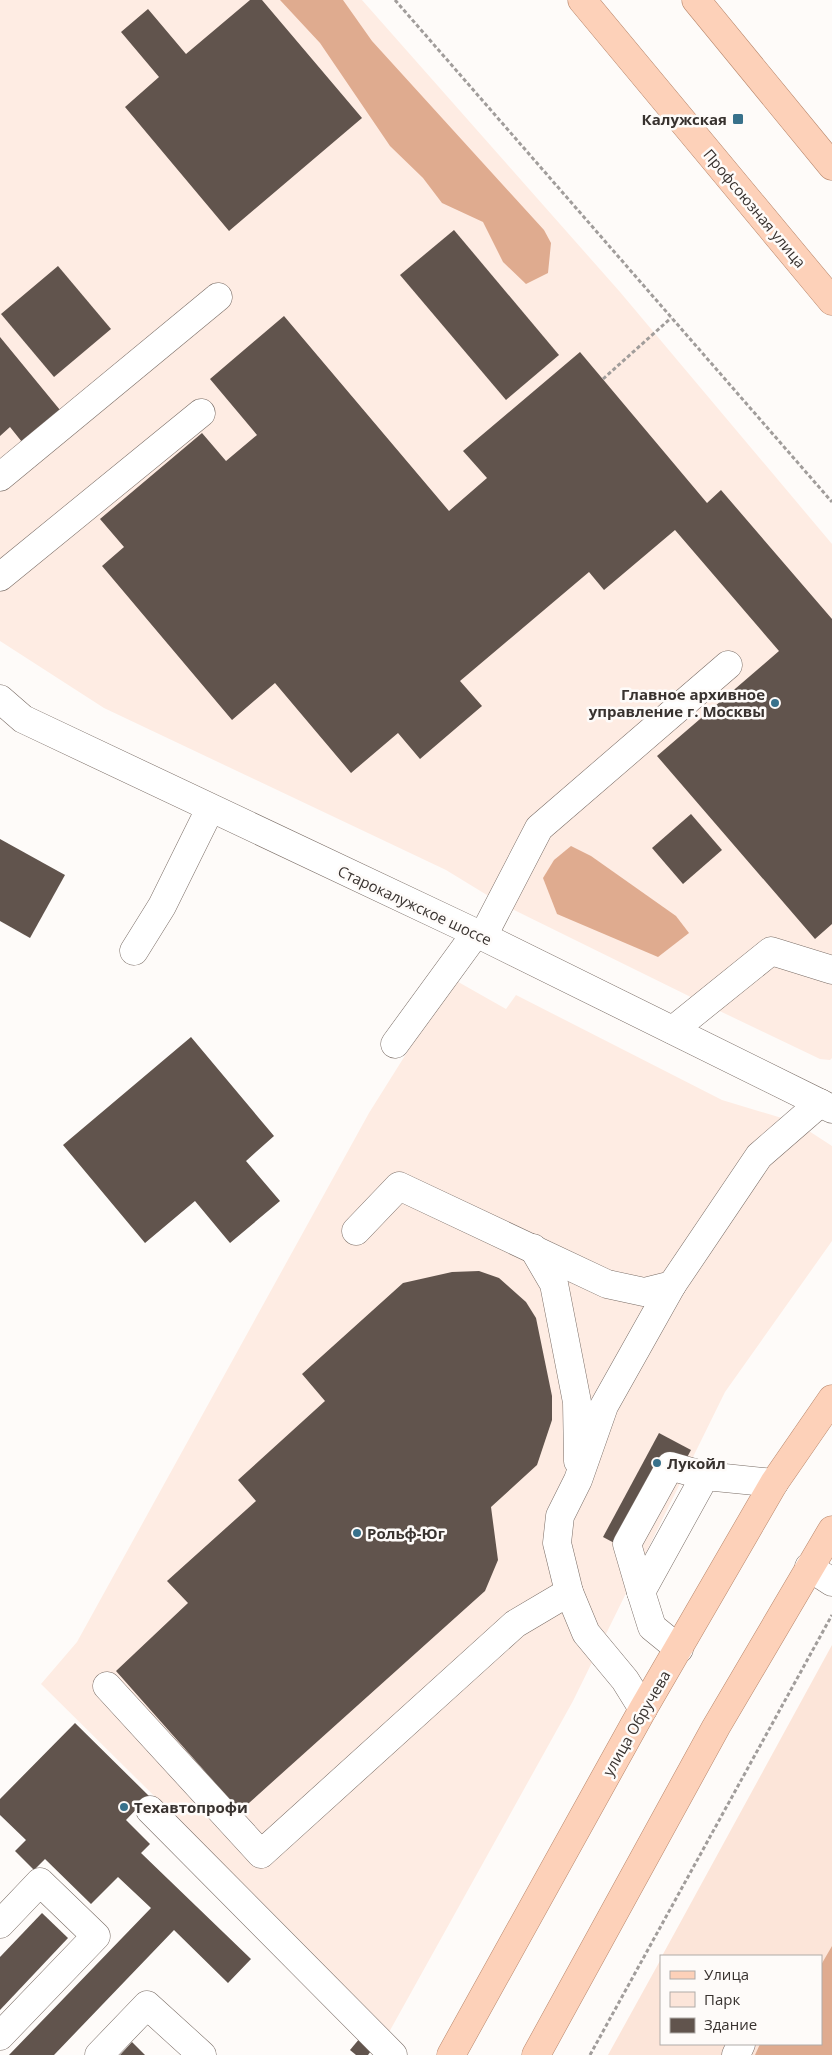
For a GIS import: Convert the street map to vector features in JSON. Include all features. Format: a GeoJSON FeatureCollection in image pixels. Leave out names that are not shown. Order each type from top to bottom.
{"type":"FeatureCollection","features":[{"type":"Feature","properties":{"kind":"main road","name":"Профсоюзная улица"},"geometry":{"type":"LineString","coordinates":[[582,0],[832,301]]}},
{"type":"Feature","properties":{"kind":"main road"},"geometry":{"type":"LineString","coordinates":[[696,0],[832,166]]}},
{"type":"Feature","properties":{"kind":"main road","name":"улица Обручева"},"geometry":{"type":"LineString","coordinates":[[451,2055],[643,1709],[774,1483],[832,1399]]}},
{"type":"Feature","properties":{"kind":"main road"},"geometry":{"type":"LineString","coordinates":[[536,2055],[716,1727],[832,1530]]}},
{"type":"Feature","properties":{"kind":"street"},"geometry":{"type":"LineString","coordinates":[[0,477],[218,297]]}},
{"type":"Feature","properties":{"kind":"street"},"geometry":{"type":"LineString","coordinates":[[0,578],[201,413]]}},
{"type":"Feature","properties":{"kind":"street"},"geometry":{"type":"LineString","coordinates":[[395,1044],[480,935],[539,828],[728,665]]}},
{"type":"Feature","properties":{"kind":"street","name":"Старокалужское шоссе"},"geometry":{"type":"LineString","coordinates":[[0,699],[23,719],[480,935],[826,1106]]}},
{"type":"Feature","properties":{"kind":"street"},"geometry":{"type":"LineString","coordinates":[[134,951],[162,906],[210,809]]}},
{"type":"Feature","properties":{"kind":"street"},"geometry":{"type":"LineString","coordinates":[[673,1030],[771,951],[832,970]]}},
{"type":"Feature","properties":{"kind":"street"},"geometry":{"type":"LineString","coordinates":[[643,1709],[625,1680],[586,1634],[569,1592],[557,1543],[560,1516],[578,1480],[604,1406],[672,1285],[759,1156],[826,1106]]}},
{"type":"Feature","properties":{"kind":"street"},"geometry":{"type":"LineString","coordinates":[[356,1231],[399,1186],[607,1284],[644,1292],[672,1285]]}},
{"type":"Feature","properties":{"kind":"street"},"geometry":{"type":"LineString","coordinates":[[533,1248],[554,1284],[575,1392],[578,1480]]}},
{"type":"Feature","properties":{"kind":"street"},"geometry":{"type":"LineString","coordinates":[[679,1649],[652,1628],[627,1544],[670,1466],[705,1476],[774,1483]]}},
{"type":"Feature","properties":{"kind":"street"},"geometry":{"type":"LineString","coordinates":[[641,1592],[705,1476]]}},
{"type":"Feature","properties":{"kind":"street"},"geometry":{"type":"LineString","coordinates":[[809,1567],[832,1582]]}},
{"type":"Feature","properties":{"kind":"street"},"geometry":{"type":"LineString","coordinates":[[107,1686],[261,1854],[515,1624],[569,1592]]}},
{"type":"Feature","properties":{"kind":"street"},"geometry":{"type":"LineString","coordinates":[[150,1810],[393,2055]]}},
{"type":"Feature","properties":{"kind":"street"},"geometry":{"type":"LineString","coordinates":[[0,1924],[40,1882],[96,1936],[0,2036]]}},
{"type":"Feature","properties":{"kind":"street"},"geometry":{"type":"LineString","coordinates":[[100,2055],[147,2005],[202,2055]]}},
{"type":"Feature","properties":{"kind":"path"},"geometry":{"type":"LineString","coordinates":[[394,0],[832,502]]}},
{"type":"Feature","properties":{"kind":"path"},"geometry":{"type":"LineString","coordinates":[[603,379],[671,318]]}},
{"type":"Feature","properties":{"kind":"path"},"geometry":{"type":"LineString","coordinates":[[590,2055],[832,1615]]}},
{"type":"Feature","properties":{"kind":"shaded area"},"geometry":{"type":"Polygon","coordinates":[[[0,0],[362,0],[620,292],[832,544],[832,1058],[830,1060],[820,1059],[705,1004],[500,903],[446,870],[104,708],[0,641],[0,0]]]}},
{"type":"Feature","properties":{"kind":"shaded area"},"geometry":{"type":"Polygon","coordinates":[[[280,0],[343,0],[372,41],[544,230],[551,243],[548,273],[526,284],[503,262],[483,222],[442,203],[423,178],[390,146],[320,43],[280,0]]]}},
{"type":"Feature","properties":{"kind":"shaded area"},"geometry":{"type":"Polygon","coordinates":[[[571,846],[591,856],[676,916],[689,933],[658,957],[557,914],[543,878],[554,860],[571,846]]]}},
{"type":"Feature","properties":{"kind":"shaded area"},"geometry":{"type":"Polygon","coordinates":[[[453,979],[506,1009],[516,995],[722,1100],[795,1122],[832,1146],[832,1241],[725,1392],[573,1701],[388,2034],[231,1872],[41,1684],[77,1642],[369,1113],[453,979]]]}},
{"type":"Feature","properties":{"kind":"shaded area"},"geometry":{"type":"Polygon","coordinates":[[[832,1946],[832,2055],[755,2055],[760,2045],[822,2045],[822,1963],[832,1946]]]}},
{"type":"Feature","properties":{"kind":"green space"},"geometry":{"type":"Polygon","coordinates":[[[832,1645],[832,2055],[608,2055],[660,1961],[660,2045],[822,2045],[822,1955],[663,1955],[832,1645]]]}},
{"type":"Feature","properties":{"kind":"building"},"geometry":{"type":"Polygon","coordinates":[[[250,0],[262,0],[362,118],[229,231],[125,107],[159,77],[121,32],[148,9],[186,54],[250,0]]]}},
{"type":"Feature","properties":{"kind":"building"},"geometry":{"type":"Polygon","coordinates":[[[454,230],[559,355],[506,400],[400,275],[454,230]]]}},
{"type":"Feature","properties":{"kind":"building"},"geometry":{"type":"Polygon","coordinates":[[[58,266],[111,329],[54,377],[1,314],[58,266]]]}},
{"type":"Feature","properties":{"kind":"building"},"geometry":{"type":"Polygon","coordinates":[[[284,316],[449,511],[487,478],[463,451],[580,352],[707,503],[721,490],[832,619],[832,924],[815,939],[657,756],[779,651],[675,530],[604,590],[589,572],[460,681],[482,706],[420,759],[398,733],[351,773],[275,683],[232,720],[102,566],[124,547],[100,519],[202,433],[226,461],[257,435],[210,379],[284,316]]]}},
{"type":"Feature","properties":{"kind":"building"},"geometry":{"type":"Polygon","coordinates":[[[0,337],[60,410],[22,442],[10,427],[0,436],[0,337]]]}},
{"type":"Feature","properties":{"kind":"building"},"geometry":{"type":"Polygon","coordinates":[[[691,814],[722,850],[683,884],[652,848],[691,814]]]}},
{"type":"Feature","properties":{"kind":"building"},"geometry":{"type":"Polygon","coordinates":[[[0,839],[65,875],[30,938],[0,921],[0,839]]]}},
{"type":"Feature","properties":{"kind":"building"},"geometry":{"type":"Polygon","coordinates":[[[191,1037],[274,1136],[246,1161],[280,1201],[230,1243],[195,1201],[145,1243],[63,1145],[191,1037]]]}},
{"type":"Feature","properties":{"kind":"building","name":"Рольф-Юг"},"geometry":{"type":"Polygon","coordinates":[[[479,1271],[499,1278],[526,1302],[536,1318],[552,1396],[552,1420],[537,1465],[491,1507],[498,1560],[485,1591],[240,1811],[116,1671],[188,1603],[167,1581],[256,1501],[238,1480],[325,1401],[302,1374],[403,1283],[452,1272],[479,1271]]]}},
{"type":"Feature","properties":{"kind":"building"},"geometry":{"type":"Polygon","coordinates":[[[659,1433],[691,1450],[635,1554],[603,1537],[659,1433]]]}},
{"type":"Feature","properties":{"kind":"building"},"geometry":{"type":"Polygon","coordinates":[[[75,1723],[149,1796],[126,1820],[150,1844],[141,1853],[251,1959],[228,1983],[174,1930],[54,2055],[9,2055],[151,1908],[118,1877],[91,1904],[45,1859],[34,1870],[15,1851],[26,1840],[0,1815],[0,1799],[75,1723]]]}},
{"type":"Feature","properties":{"kind":"building"},"geometry":{"type":"Polygon","coordinates":[[[42,1913],[68,1938],[0,2010],[0,1957],[42,1913]]]}},
{"type":"Feature","properties":{"kind":"building"},"geometry":{"type":"Polygon","coordinates":[[[360,2038],[373,2048],[368,2055],[356,2055],[350,2050],[360,2038]]]}},
{"type":"Feature","properties":{"kind":"building"},"geometry":{"type":"Polygon","coordinates":[[[132,2042],[145,2055],[120,2055],[132,2042]]]}},
{"type":"Feature","properties":{"kind":"place","name":"Калужская"},"geometry":{"type":"Point","coordinates":[738,119]}},
{"type":"Feature","properties":{"kind":"place","name":"Главное архивное управление г. Москвы"},"geometry":{"type":"Point","coordinates":[775,703]}},
{"type":"Feature","properties":{"kind":"place","name":"Лукойл"},"geometry":{"type":"Point","coordinates":[657,1463]}},
{"type":"Feature","properties":{"kind":"place","name":"Рольф-Юг"},"geometry":{"type":"Point","coordinates":[357,1533]}},
{"type":"Feature","properties":{"kind":"place","name":"Техавтопрофи"},"geometry":{"type":"Point","coordinates":[124,1807]}}]}
